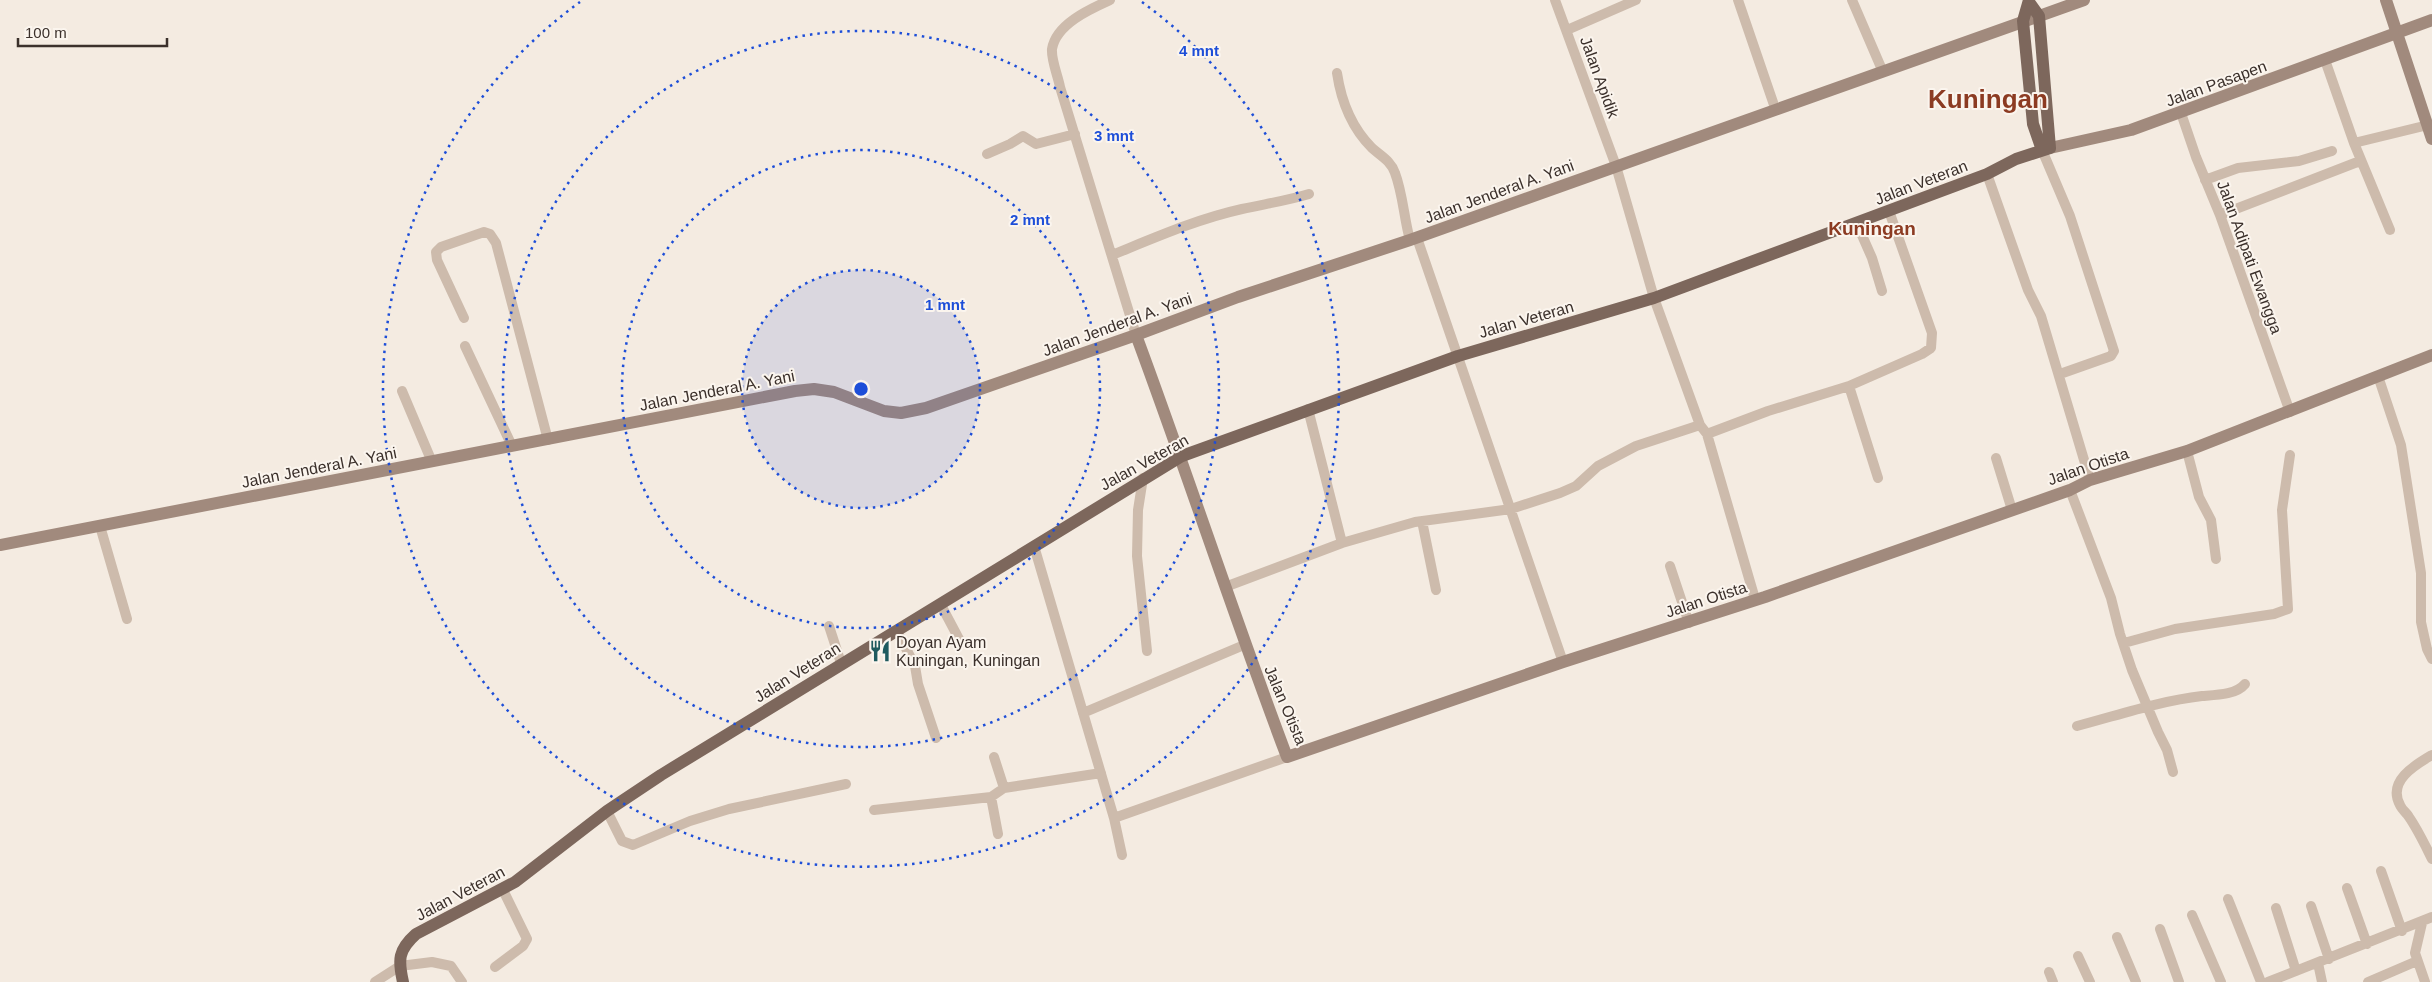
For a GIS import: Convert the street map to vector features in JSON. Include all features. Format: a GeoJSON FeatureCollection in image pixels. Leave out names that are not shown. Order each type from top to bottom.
{"type":"FeatureCollection","features":[{"type":"Feature","properties":{"kind":"main road"},"geometry":{"type":"LineString","coordinates":[[2029,1],[2039,16],[2046,149]]}},
{"type":"Feature","properties":{"kind":"main road"},"geometry":{"type":"LineString","coordinates":[[2029,1],[2023,22],[2033,124],[2046,149]]}},
{"type":"Feature","properties":{"kind":"main road","name":"Jalan Veteran"},"geometry":{"type":"LineString","coordinates":[[402,974],[399,958],[406,944],[416,934],[503,890],[607,811],[706,746],[941,605],[1143,478],[1182,456],[1458,356],[1654,298],[1857,224],[1987,174],[2016,159],[2046,149]]}},
{"type":"Feature","properties":{"kind":"street"},"geometry":{"type":"LineString","coordinates":[[1110,0],[1086,11],[1061,32],[1052,49],[1060,87],[1136,335]]}},
{"type":"Feature","properties":{"kind":"street","name":"Jalan Apidik"},"geometry":{"type":"LineString","coordinates":[[1555,0],[1616,166],[1654,298],[1700,425],[1707,434]]}},
{"type":"Feature","properties":{"kind":"street"},"geometry":{"type":"LineString","coordinates":[[1567,30],[1636,0]]}},
{"type":"Feature","properties":{"kind":"street"},"geometry":{"type":"LineString","coordinates":[[1738,0],[1775,108]]}},
{"type":"Feature","properties":{"kind":"street"},"geometry":{"type":"LineString","coordinates":[[1852,0],[1883,72]]}},
{"type":"Feature","properties":{"kind":"street","name":"Jalan Jenderal A. Yani"},"geometry":{"type":"LineString","coordinates":[[0,545],[548,440],[693,410],[814,389],[834,392],[884,411],[901,413],[926,408],[1136,335],[1238,297],[1414,239],[1775,108],[1883,72],[2084,0]]}},
{"type":"Feature","properties":{"kind":"street"},"geometry":{"type":"LineString","coordinates":[[2386,0],[2432,140]]}},
{"type":"Feature","properties":{"kind":"street","name":"Jalan Pasapen"},"geometry":{"type":"LineString","coordinates":[[2046,149],[2131,130],[2432,20]]}},
{"type":"Feature","properties":{"kind":"street"},"geometry":{"type":"LineString","coordinates":[[2325,60],[2360,161],[2390,230]]}},
{"type":"Feature","properties":{"kind":"street"},"geometry":{"type":"LineString","coordinates":[[1337,73],[1341,97],[1356,127],[1372,147],[1386,158],[1395,172],[1414,239],[1458,356],[1563,662]]}},
{"type":"Feature","properties":{"kind":"street","name":"Jalan Adipati Ewangga"},"geometry":{"type":"LineString","coordinates":[[2181,113],[2220,215],[2290,412]]}},
{"type":"Feature","properties":{"kind":"street"},"geometry":{"type":"LineString","coordinates":[[2354,143],[2428,125]]}},
{"type":"Feature","properties":{"kind":"street"},"geometry":{"type":"LineString","coordinates":[[986,154],[1010,144],[1022,136],[1036,144],[1075,134]]}},
{"type":"Feature","properties":{"kind":"street"},"geometry":{"type":"LineString","coordinates":[[2046,149],[2114,351],[2111,356],[2060,374]]}},
{"type":"Feature","properties":{"kind":"street"},"geometry":{"type":"LineString","coordinates":[[2206,180],[2238,168],[2292,163],[2332,151]]}},
{"type":"Feature","properties":{"kind":"street"},"geometry":{"type":"LineString","coordinates":[[2220,215],[2360,161]]}},
{"type":"Feature","properties":{"kind":"street"},"geometry":{"type":"LineString","coordinates":[[1987,174],[2028,290],[2041,316],[2060,374],[2090,480]]}},
{"type":"Feature","properties":{"kind":"street"},"geometry":{"type":"LineString","coordinates":[[1112,255],[1188,225],[1242,209],[1285,202],[1309,194]]}},
{"type":"Feature","properties":{"kind":"street"},"geometry":{"type":"LineString","coordinates":[[1755,599],[1707,434],[1768,411],[1849,386],[1922,354],[1931,348],[1933,342],[1889,211]]}},
{"type":"Feature","properties":{"kind":"street"},"geometry":{"type":"LineString","coordinates":[[1857,224],[1882,291]]}},
{"type":"Feature","properties":{"kind":"street"},"geometry":{"type":"LineString","coordinates":[[464,318],[437,260],[436,252],[441,247],[484,232],[490,234],[498,250],[548,440]]}},
{"type":"Feature","properties":{"kind":"street","name":"Jalan Otista"},"geometry":{"type":"LineString","coordinates":[[1136,335],[1182,456],[1244,645],[1287,757],[1563,662],[1689,622],[2070,490],[2090,480],[2187,451],[2432,355]]}},
{"type":"Feature","properties":{"kind":"street"},"geometry":{"type":"LineString","coordinates":[[465,346],[512,446]]}},
{"type":"Feature","properties":{"kind":"street"},"geometry":{"type":"LineString","coordinates":[[2378,376],[2401,445],[2421,572],[2421,622],[2427,649],[2432,660]]}},
{"type":"Feature","properties":{"kind":"street"},"geometry":{"type":"LineString","coordinates":[[1849,386],[1878,478]]}},
{"type":"Feature","properties":{"kind":"street"},"geometry":{"type":"LineString","coordinates":[[402,391],[432,462]]}},
{"type":"Feature","properties":{"kind":"street"},"geometry":{"type":"LineString","coordinates":[[1308,409],[1342,544]]}},
{"type":"Feature","properties":{"kind":"street"},"geometry":{"type":"LineString","coordinates":[[1225,587],[1342,544],[1422,521],[1511,509],[1576,486],[1598,466],[1636,446],[1700,425]]}},
{"type":"Feature","properties":{"kind":"street"},"geometry":{"type":"LineString","coordinates":[[2187,451],[2200,497],[2211,520],[2216,560]]}},
{"type":"Feature","properties":{"kind":"street"},"geometry":{"type":"LineString","coordinates":[[2124,643],[2175,629],[2274,614],[2288,609],[2282,510],[2290,455]]}},
{"type":"Feature","properties":{"kind":"street"},"geometry":{"type":"LineString","coordinates":[[1996,458],[2012,510]]}},
{"type":"Feature","properties":{"kind":"street"},"geometry":{"type":"LineString","coordinates":[[1143,478],[1138,510],[1137,556],[1147,651]]}},
{"type":"Feature","properties":{"kind":"street"},"geometry":{"type":"LineString","coordinates":[[2070,490],[2111,598],[2132,670],[2167,750],[2173,772]]}},
{"type":"Feature","properties":{"kind":"street"},"geometry":{"type":"LineString","coordinates":[[1422,521],[1436,590]]}},
{"type":"Feature","properties":{"kind":"street"},"geometry":{"type":"LineString","coordinates":[[100,526],[126,619]]}},
{"type":"Feature","properties":{"kind":"street"},"geometry":{"type":"LineString","coordinates":[[1034,546],[1114,818],[1122,855]]}},
{"type":"Feature","properties":{"kind":"street"},"geometry":{"type":"LineString","coordinates":[[1670,566],[1689,622]]}},
{"type":"Feature","properties":{"kind":"street"},"geometry":{"type":"LineString","coordinates":[[941,605],[959,638]]}},
{"type":"Feature","properties":{"kind":"street"},"geometry":{"type":"LineString","coordinates":[[829,626],[842,663]]}},
{"type":"Feature","properties":{"kind":"street"},"geometry":{"type":"LineString","coordinates":[[897,630],[915,666],[918,684],[936,738]]}},
{"type":"Feature","properties":{"kind":"street"},"geometry":{"type":"LineString","coordinates":[[1083,713],[1244,645]]}},
{"type":"Feature","properties":{"kind":"street"},"geometry":{"type":"LineString","coordinates":[[2077,726],[2148,706],[2189,698],[2221,695],[2241,689],[2245,684]]}},
{"type":"Feature","properties":{"kind":"street"},"geometry":{"type":"LineString","coordinates":[[2432,755],[2407,772],[2399,782],[2397,796],[2400,806],[2409,816],[2432,859]]}},
{"type":"Feature","properties":{"kind":"street"},"geometry":{"type":"LineString","coordinates":[[994,757],[1004,788]]}},
{"type":"Feature","properties":{"kind":"street"},"geometry":{"type":"LineString","coordinates":[[1114,818],[1287,757]]}},
{"type":"Feature","properties":{"kind":"street"},"geometry":{"type":"LineString","coordinates":[[874,810],[991,797],[1004,788],[1101,773]]}},
{"type":"Feature","properties":{"kind":"street"},"geometry":{"type":"LineString","coordinates":[[607,811],[622,841],[633,845],[690,821],[729,809],[846,784]]}},
{"type":"Feature","properties":{"kind":"street"},"geometry":{"type":"LineString","coordinates":[[991,797],[998,834]]}},
{"type":"Feature","properties":{"kind":"street"},"geometry":{"type":"LineString","coordinates":[[2381,871],[2402,930]]}},
{"type":"Feature","properties":{"kind":"street"},"geometry":{"type":"LineString","coordinates":[[2347,888],[2367,944]]}},
{"type":"Feature","properties":{"kind":"street"},"geometry":{"type":"LineString","coordinates":[[495,967],[523,946],[527,939],[503,890]]}},
{"type":"Feature","properties":{"kind":"street"},"geometry":{"type":"LineString","coordinates":[[2228,899],[2261,982]]}},
{"type":"Feature","properties":{"kind":"street"},"geometry":{"type":"LineString","coordinates":[[2311,906],[2329,958]]}},
{"type":"Feature","properties":{"kind":"street"},"geometry":{"type":"LineString","coordinates":[[2276,908],[2296,971]]}},
{"type":"Feature","properties":{"kind":"street"},"geometry":{"type":"LineString","coordinates":[[2192,915],[2221,982]]}},
{"type":"Feature","properties":{"kind":"street"},"geometry":{"type":"LineString","coordinates":[[2268,982],[2422,923],[2432,917]]}},
{"type":"Feature","properties":{"kind":"street"},"geometry":{"type":"LineString","coordinates":[[2422,923],[2415,953],[2425,982]]}},
{"type":"Feature","properties":{"kind":"street"},"geometry":{"type":"LineString","coordinates":[[2160,929],[2179,982]]}},
{"type":"Feature","properties":{"kind":"street"},"geometry":{"type":"LineString","coordinates":[[2117,937],[2136,982]]}},
{"type":"Feature","properties":{"kind":"street"},"geometry":{"type":"LineString","coordinates":[[2078,956],[2090,982]]}},
{"type":"Feature","properties":{"kind":"street"},"geometry":{"type":"LineString","coordinates":[[2368,982],[2417,961]]}},
{"type":"Feature","properties":{"kind":"street"},"geometry":{"type":"LineString","coordinates":[[375,982],[432,962],[450,966],[462,982]]}},
{"type":"Feature","properties":{"kind":"street"},"geometry":{"type":"LineString","coordinates":[[2318,963],[2322,982]]}},
{"type":"Feature","properties":{"kind":"place","name":"Doyan Ayam Kuningan, Kuningan"},"geometry":{"type":"Point","coordinates":[880,651]}},
{"type":"Feature","properties":{"kind":"district","name":"Kuningan"},"geometry":{"type":"Point","coordinates":[1988,99]}},
{"type":"Feature","properties":{"kind":"district","name":"Kuningan"},"geometry":{"type":"Point","coordinates":[1872,228]}}]}
